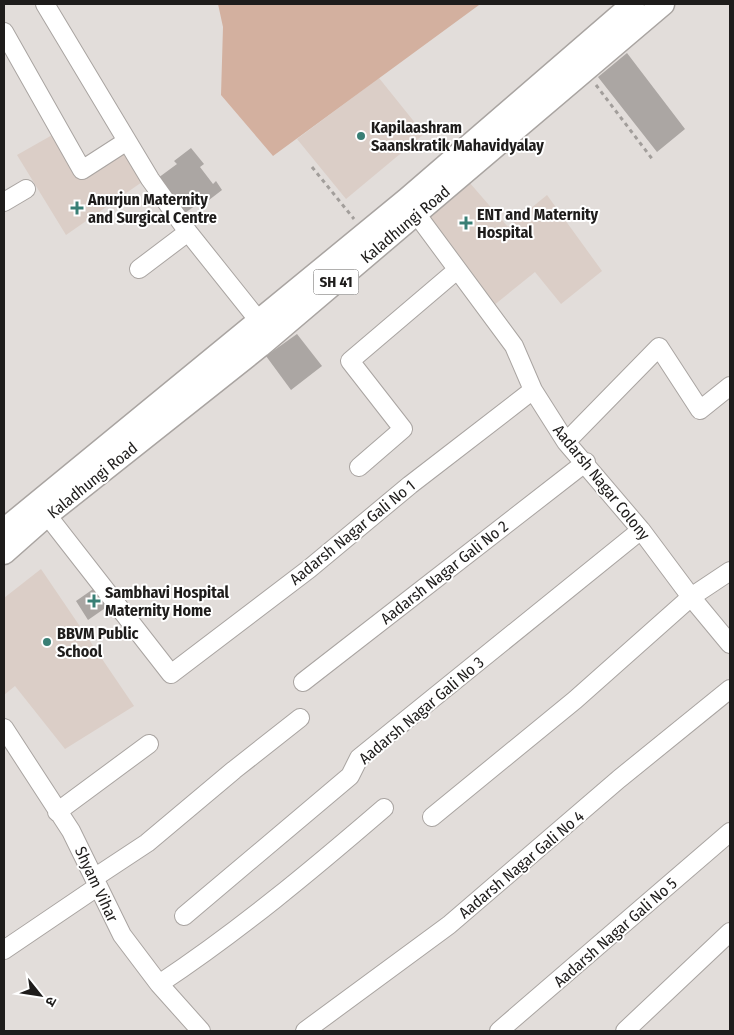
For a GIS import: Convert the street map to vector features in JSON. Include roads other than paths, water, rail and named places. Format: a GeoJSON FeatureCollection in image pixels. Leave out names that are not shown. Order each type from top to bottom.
{"type":"FeatureCollection","features":[{"type":"Feature","properties":{"kind":"main road","name":"Kaladhungi Road"},"geometry":{"type":"LineString","coordinates":[[255,333],[365,233],[411,207],[633,4]]}},
{"type":"Feature","properties":{"kind":"main road","name":"Kaladhungi Road"},"geometry":{"type":"LineString","coordinates":[[4,530],[42,508],[411,207],[586,70],[662,4]]}},
{"type":"Feature","properties":{"kind":"main road","name":"Kaladhungi Road"},"geometry":{"type":"LineString","coordinates":[[4,553],[42,508]]}},
{"type":"Feature","properties":{"kind":"street"},"geometry":{"type":"LineString","coordinates":[[45,4],[150,179],[188,232],[255,333]]}},
{"type":"Feature","properties":{"kind":"street"},"geometry":{"type":"LineString","coordinates":[[4,32],[82,170],[127,141]]}},
{"type":"Feature","properties":{"kind":"street"},"geometry":{"type":"LineString","coordinates":[[4,202],[26,189]]}},
{"type":"Feature","properties":{"kind":"street","name":"Aadarsh Nagar Colony"},"geometry":{"type":"LineString","coordinates":[[411,207],[514,346],[533,390],[566,442],[586,462],[730,644]]}},
{"type":"Feature","properties":{"kind":"street"},"geometry":{"type":"LineString","coordinates":[[139,269],[188,232]]}},
{"type":"Feature","properties":{"kind":"street"},"geometry":{"type":"LineString","coordinates":[[359,467],[403,429],[350,361],[457,270]]}},
{"type":"Feature","properties":{"kind":"street"},"geometry":{"type":"LineString","coordinates":[[566,442],[659,348],[700,410],[730,386]]}},
{"type":"Feature","properties":{"kind":"street","name":"Aadarsh Nagar Gali No 1"},"geometry":{"type":"LineString","coordinates":[[42,508],[171,674],[309,569],[410,485],[533,390]]}},
{"type":"Feature","properties":{"kind":"street","name":"Aadarsh Nagar Gali No 2"},"geometry":{"type":"LineString","coordinates":[[303,682],[586,462]]}},
{"type":"Feature","properties":{"kind":"street","name":"Aadarsh Nagar Gali No 3"},"geometry":{"type":"LineString","coordinates":[[184,916],[350,776],[360,758],[641,530]]}},
{"type":"Feature","properties":{"kind":"street"},"geometry":{"type":"LineString","coordinates":[[432,817],[575,700],[691,597],[730,571]]}},
{"type":"Feature","properties":{"kind":"street","name":"Aadarsh Nagar Gali No 4"},"geometry":{"type":"LineString","coordinates":[[305,1031],[449,925],[619,779],[730,689]]}},
{"type":"Feature","properties":{"kind":"street"},"geometry":{"type":"LineString","coordinates":[[4,950],[147,843],[300,718]]}},
{"type":"Feature","properties":{"kind":"street","name":"Shyam Vihar"},"geometry":{"type":"LineString","coordinates":[[4,728],[82,851],[95,883],[122,935],[159,984],[200,1031]]}},
{"type":"Feature","properties":{"kind":"street"},"geometry":{"type":"LineString","coordinates":[[57,812],[149,744]]}},
{"type":"Feature","properties":{"kind":"street"},"geometry":{"type":"LineString","coordinates":[[159,984],[208,952],[384,808]]}},
{"type":"Feature","properties":{"kind":"street","name":"Aadarsh Nagar Gali No 5"},"geometry":{"type":"LineString","coordinates":[[499,1031],[730,832]]}},
{"type":"Feature","properties":{"kind":"street"},"geometry":{"type":"LineString","coordinates":[[625,1031],[730,932]]}},
{"type":"Feature","properties":{"kind":"place","name":"Kapilaashram Saanskratik Mahavidyalay"},"geometry":{"type":"Point","coordinates":[361,136]}},
{"type":"Feature","properties":{"kind":"place","name":"Anurjun Maternity and Surgical Centre"},"geometry":{"type":"Point","coordinates":[77,208]}},
{"type":"Feature","properties":{"kind":"place","name":"ENT and Maternity Hospital"},"geometry":{"type":"Point","coordinates":[466,223]}},
{"type":"Feature","properties":{"kind":"place","name":"Sambhavi Hospital Maternity Home"},"geometry":{"type":"Point","coordinates":[94,601]}},
{"type":"Feature","properties":{"kind":"place","name":"BBVM Public School"},"geometry":{"type":"Point","coordinates":[47,642]}}]}
